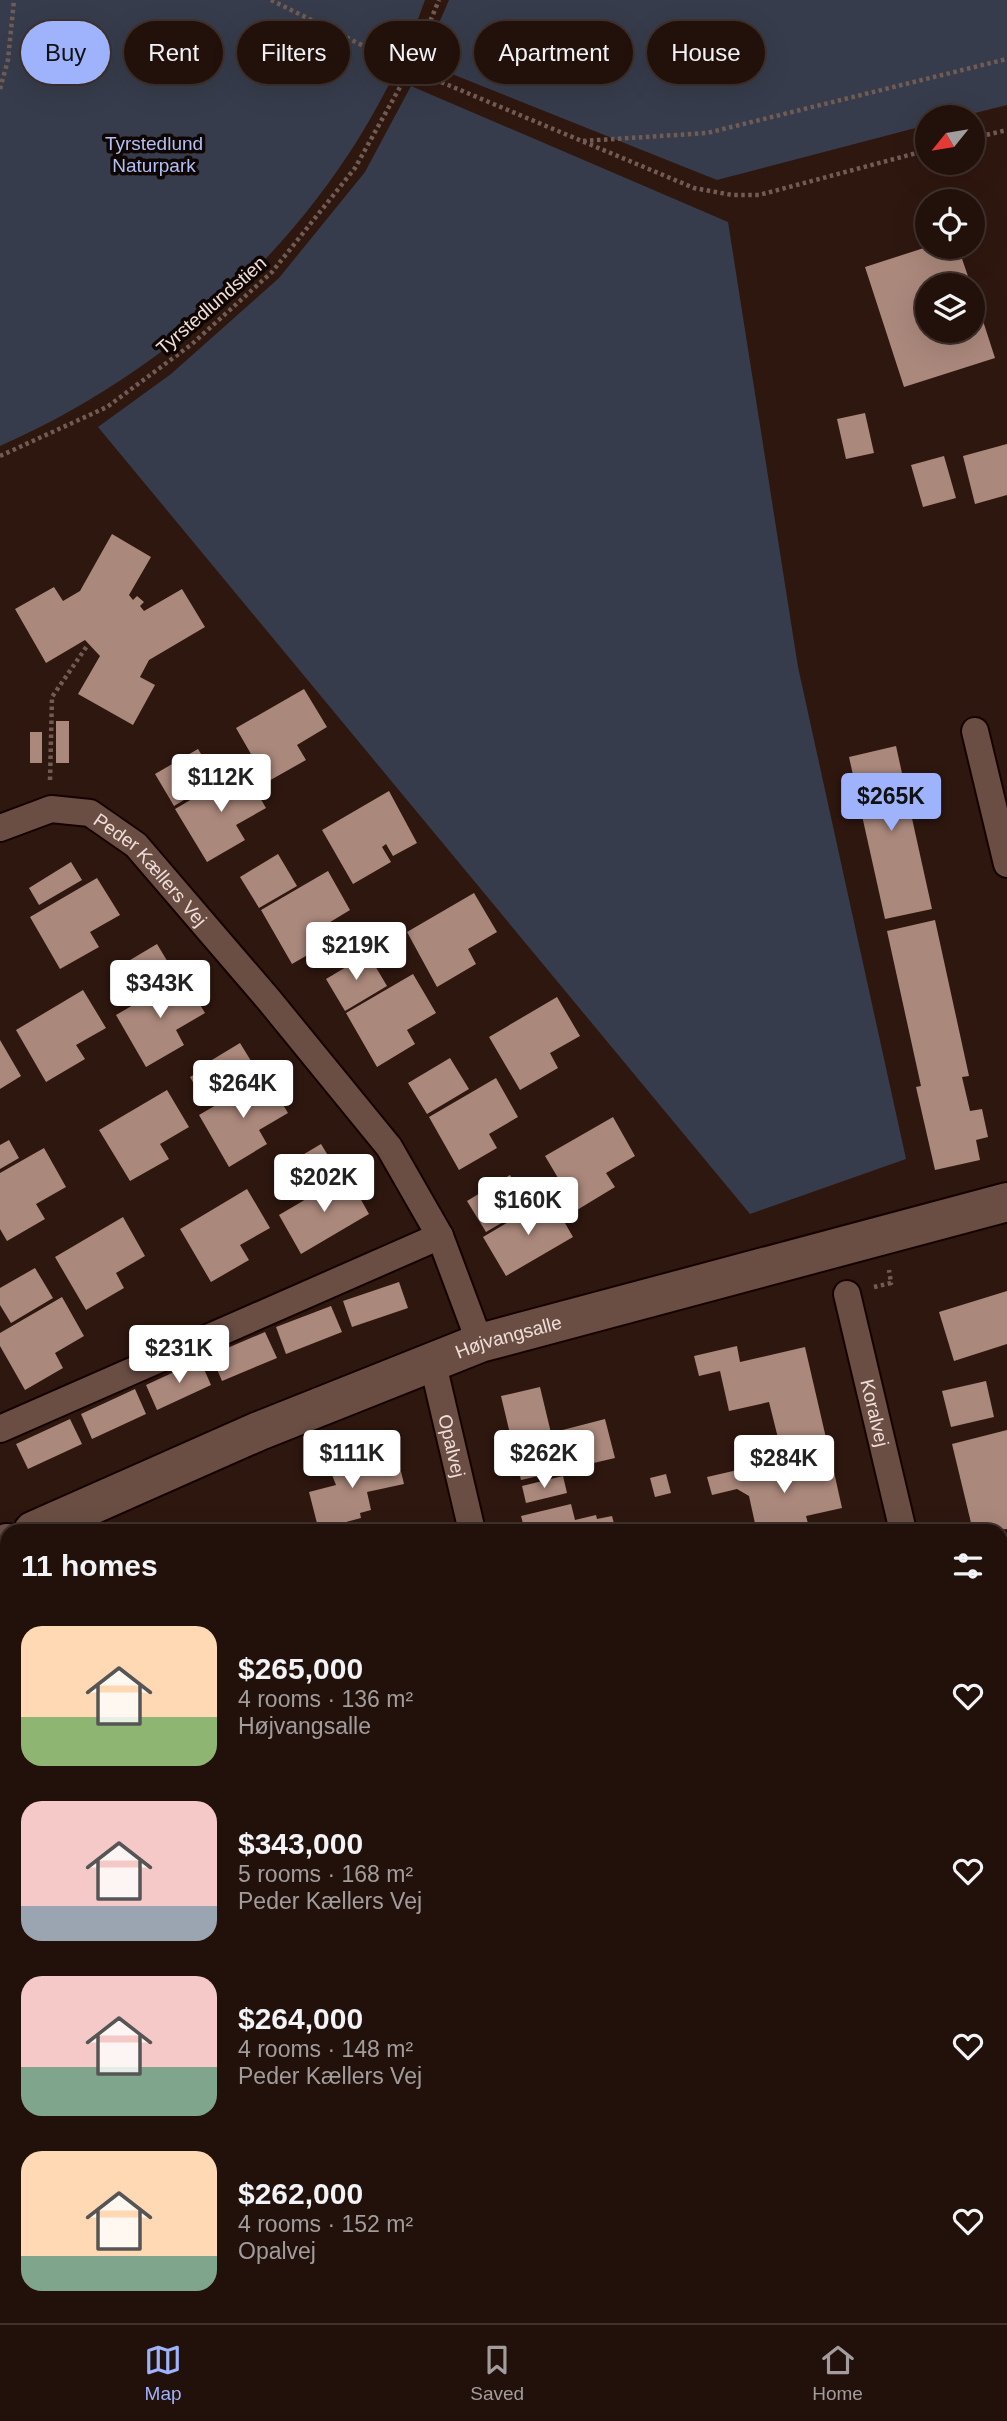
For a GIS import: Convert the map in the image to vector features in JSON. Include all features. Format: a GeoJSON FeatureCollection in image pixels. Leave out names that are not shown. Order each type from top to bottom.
{"type":"FeatureCollection","features":[{"type":"Feature","properties":{"kind":"street"},"geometry":{"type":"LineString","coordinates":[[975,731],[1007,864]]}},
{"type":"Feature","properties":{"kind":"street","name":"Peder Kællers Vej"},"geometry":{"type":"LineString","coordinates":[[0,828],[51,808],[90,813],[136,845],[269,1000],[389,1147],[440,1236],[480,1343]]}},
{"type":"Feature","properties":{"kind":"street","name":"Højvangsalle"},"geometry":{"type":"LineString","coordinates":[[46,1524],[259,1431],[480,1343],[1007,1202]]}},
{"type":"Feature","properties":{"kind":"street"},"geometry":{"type":"LineString","coordinates":[[0,1429],[440,1236]]}},
{"type":"Feature","properties":{"kind":"street","name":"Koralvej"},"geometry":{"type":"LineString","coordinates":[[847,1294],[901,1524]]}},
{"type":"Feature","properties":{"kind":"street","name":"Opalvej"},"geometry":{"type":"LineString","coordinates":[[432,1360],[470,1524]]}},
{"type":"Feature","properties":{"kind":"path"},"geometry":{"type":"LineString","coordinates":[[0,89],[8,60],[14,0]]}},
{"type":"Feature","properties":{"kind":"path"},"geometry":{"type":"LineString","coordinates":[[271,0],[364,46]]}},
{"type":"Feature","properties":{"kind":"path","name":"Tyrstedlundstien"},"geometry":{"type":"LineString","coordinates":[[430,21],[439,0]]}},
{"type":"Feature","properties":{"kind":"path"},"geometry":{"type":"LineString","coordinates":[[582,141],[707,133],[1007,59]]}},
{"type":"Feature","properties":{"kind":"path","name":"Tyrstedlundstien"},"geometry":{"type":"LineString","coordinates":[[0,456],[107,407],[192,344],[272,272],[355,168],[402,84]]}},
{"type":"Feature","properties":{"kind":"path"},"geometry":{"type":"LineString","coordinates":[[446,84],[694,188],[732,195],[759,195],[915,153]]}},
{"type":"Feature","properties":{"kind":"path"},"geometry":{"type":"LineString","coordinates":[[985,135],[1007,130]]}},
{"type":"Feature","properties":{"kind":"path"},"geometry":{"type":"LineString","coordinates":[[48,744],[52,697],[87,646]]}},
{"type":"Feature","properties":{"kind":"green space","name":"Tyrstedlund Naturpark"},"geometry":{"type":"Polygon","coordinates":[[[0,0],[425,0],[416,21],[364,21],[364,84],[389,84],[356,142],[311,207],[259,266],[201,320],[138,369],[71,411],[0,446],[0,0]]]}},
{"type":"Feature","properties":{"kind":"green space"},"geometry":{"type":"Polygon","coordinates":[[[449,0],[1007,0],[1007,105],[985,110],[985,105],[915,105],[915,128],[717,180],[477,84],[633,84],[633,21],[474,21],[474,83],[460,77],[460,21],[440,21],[449,0]]]}},
{"type":"Feature","properties":{"kind":"green space"},"geometry":{"type":"Polygon","coordinates":[[[411,86],[728,222],[798,667],[906,1159],[750,1214],[98,427],[171,374],[279,278],[365,172],[411,86]]]}},
{"type":"Feature","properties":{"kind":"building"},"geometry":{"type":"Polygon","coordinates":[[[915,251],[915,259],[962,259],[967,273],[915,273],[915,343],[985,343],[985,327],[995,358],[904,387],[865,267],[915,251]]]}},
{"type":"Feature","properties":{"kind":"building"},"geometry":{"type":"Polygon","coordinates":[[[865,413],[874,453],[846,459],[837,419],[865,413]]]}},
{"type":"Feature","properties":{"kind":"building"},"geometry":{"type":"Polygon","coordinates":[[[1007,444],[1007,495],[975,504],[963,456],[1007,444]]]}},
{"type":"Feature","properties":{"kind":"building"},"geometry":{"type":"Polygon","coordinates":[[[944,456],[956,498],[923,507],[911,465],[944,456]]]}},
{"type":"Feature","properties":{"kind":"building"},"geometry":{"type":"Polygon","coordinates":[[[112,534],[151,557],[129,595],[133,600],[137,596],[144,602],[140,606],[144,611],[182,589],[205,627],[149,660],[140,677],[155,685],[133,725],[78,694],[100,656],[85,640],[46,663],[15,609],[54,587],[63,601],[80,591],[112,534]]]}},
{"type":"Feature","properties":{"kind":"building"},"geometry":{"type":"Polygon","coordinates":[[[304,689],[327,727],[297,745],[306,760],[267,782],[236,728],[304,689]]]}},
{"type":"Feature","properties":{"kind":"building"},"geometry":{"type":"Polygon","coordinates":[[[56,721],[69,721],[69,763],[56,763],[56,721]]]}},
{"type":"Feature","properties":{"kind":"building"},"geometry":{"type":"Polygon","coordinates":[[[30,732],[42,732],[42,763],[30,763],[30,732]]]}},
{"type":"Feature","properties":{"kind":"building"},"geometry":{"type":"Polygon","coordinates":[[[896,746],[932,909],[885,919],[849,757],[896,746]]]}},
{"type":"Feature","properties":{"kind":"building"},"geometry":{"type":"Polygon","coordinates":[[[198,749],[217,780],[174,806],[155,774],[198,749]]]}},
{"type":"Feature","properties":{"kind":"building"},"geometry":{"type":"Polygon","coordinates":[[[243,769],[266,808],[236,825],[245,840],[207,862],[175,809],[243,769]]]}},
{"type":"Feature","properties":{"kind":"building"},"geometry":{"type":"Polygon","coordinates":[[[389,791],[417,843],[393,856],[386,844],[382,847],[391,862],[353,884],[322,830],[389,791]]]}},
{"type":"Feature","properties":{"kind":"building"},"geometry":{"type":"Polygon","coordinates":[[[278,854],[297,886],[259,908],[240,877],[278,854]]]}},
{"type":"Feature","properties":{"kind":"building"},"geometry":{"type":"Polygon","coordinates":[[[71,862],[82,880],[39,905],[29,888],[71,862]]]}},
{"type":"Feature","properties":{"kind":"building"},"geometry":{"type":"Polygon","coordinates":[[[328,871],[350,910],[322,927],[330,942],[292,964],[261,910],[328,871]]]}},
{"type":"Feature","properties":{"kind":"building"},"geometry":{"type":"Polygon","coordinates":[[[97,878],[120,915],[90,932],[99,947],[60,969],[30,917],[97,878]]]}},
{"type":"Feature","properties":{"kind":"building"},"geometry":{"type":"Polygon","coordinates":[[[474,893],[497,932],[468,949],[476,964],[437,987],[407,932],[474,893]]]}},
{"type":"Feature","properties":{"kind":"building"},"geometry":{"type":"Polygon","coordinates":[[[935,920],[969,1076],[962,1077],[970,1111],[982,1109],[988,1137],[976,1140],[980,1160],[935,1170],[916,1087],[921,1086],[887,931],[935,920]]]}},
{"type":"Feature","properties":{"kind":"building"},"geometry":{"type":"Polygon","coordinates":[[[157,944],[175,974],[133,1000],[115,969],[157,944]]]}},
{"type":"Feature","properties":{"kind":"building"},"geometry":{"type":"Polygon","coordinates":[[[368,954],[387,986],[345,1011],[326,979],[368,954]]]}},
{"type":"Feature","properties":{"kind":"building"},"geometry":{"type":"Polygon","coordinates":[[[413,974],[436,1013],[407,1030],[415,1044],[377,1067],[346,1013],[413,974]]]}},
{"type":"Feature","properties":{"kind":"building"},"geometry":{"type":"Polygon","coordinates":[[[183,976],[205,1013],[176,1030],[184,1045],[146,1067],[116,1015],[183,976]]]}},
{"type":"Feature","properties":{"kind":"building"},"geometry":{"type":"Polygon","coordinates":[[[83,990],[106,1028],[76,1045],[85,1059],[46,1082],[16,1030],[83,990]]]}},
{"type":"Feature","properties":{"kind":"building"},"geometry":{"type":"Polygon","coordinates":[[[557,997],[580,1036],[550,1053],[558,1068],[520,1090],[489,1037],[557,997]]]}},
{"type":"Feature","properties":{"kind":"building"},"geometry":{"type":"Polygon","coordinates":[[[0,1040],[21,1076],[0,1089],[0,1040]]]}},
{"type":"Feature","properties":{"kind":"building"},"geometry":{"type":"Polygon","coordinates":[[[240,1043],[259,1074],[205,1103],[190,1077],[199,1072],[197,1069],[240,1043]]]}},
{"type":"Feature","properties":{"kind":"building"},"geometry":{"type":"Polygon","coordinates":[[[450,1058],[469,1089],[427,1114],[408,1083],[450,1058]]]}},
{"type":"Feature","properties":{"kind":"building"},"geometry":{"type":"Polygon","coordinates":[[[266,1076],[288,1113],[259,1130],[267,1144],[229,1167],[199,1115],[266,1076]]]}},
{"type":"Feature","properties":{"kind":"building"},"geometry":{"type":"Polygon","coordinates":[[[496,1078],[518,1117],[489,1134],[497,1148],[459,1170],[429,1117],[496,1078]]]}},
{"type":"Feature","properties":{"kind":"building"},"geometry":{"type":"Polygon","coordinates":[[[167,1090],[189,1127],[160,1144],[169,1159],[130,1181],[99,1130],[167,1090]]]}},
{"type":"Feature","properties":{"kind":"building"},"geometry":{"type":"Polygon","coordinates":[[[613,1117],[635,1156],[606,1173],[615,1187],[577,1210],[545,1156],[613,1117]]]}},
{"type":"Feature","properties":{"kind":"building"},"geometry":{"type":"Polygon","coordinates":[[[9,1140],[19,1158],[0,1169],[0,1145],[9,1140]]]}},
{"type":"Feature","properties":{"kind":"building"},"geometry":{"type":"Polygon","coordinates":[[[321,1144],[340,1175],[298,1200],[279,1169],[321,1144]]]}},
{"type":"Feature","properties":{"kind":"building"},"geometry":{"type":"Polygon","coordinates":[[[44,1148],[66,1187],[36,1204],[45,1219],[7,1241],[0,1229],[0,1173],[44,1148]]]}},
{"type":"Feature","properties":{"kind":"building"},"geometry":{"type":"Polygon","coordinates":[[[347,1175],[369,1214],[301,1254],[279,1215],[347,1175]]]}},
{"type":"Feature","properties":{"kind":"building"},"geometry":{"type":"Polygon","coordinates":[[[510,1175],[529,1207],[486,1232],[467,1201],[510,1175]]]}},
{"type":"Feature","properties":{"kind":"building"},"geometry":{"type":"Polygon","coordinates":[[[247,1189],[270,1228],[240,1245],[249,1260],[211,1282],[180,1229],[247,1189]]]}},
{"type":"Feature","properties":{"kind":"building"},"geometry":{"type":"Polygon","coordinates":[[[550,1197],[573,1237],[506,1276],[483,1237],[550,1197]]]}},
{"type":"Feature","properties":{"kind":"building"},"geometry":{"type":"Polygon","coordinates":[[[123,1217],[145,1256],[116,1273],[124,1288],[86,1310],[55,1257],[123,1217]]]}},
{"type":"Feature","properties":{"kind":"building"},"geometry":{"type":"Polygon","coordinates":[[[35,1268],[53,1298],[11,1323],[0,1305],[0,1288],[35,1268]]]}},
{"type":"Feature","properties":{"kind":"building"},"geometry":{"type":"Polygon","coordinates":[[[399,1282],[408,1308],[352,1327],[343,1301],[399,1282]]]}},
{"type":"Feature","properties":{"kind":"building"},"geometry":{"type":"Polygon","coordinates":[[[1007,1291],[1007,1344],[954,1361],[939,1312],[1007,1291]]]}},
{"type":"Feature","properties":{"kind":"building"},"geometry":{"type":"Polygon","coordinates":[[[62,1297],[84,1336],[55,1353],[63,1368],[25,1390],[0,1346],[0,1333],[62,1297]]]}},
{"type":"Feature","properties":{"kind":"building"},"geometry":{"type":"Polygon","coordinates":[[[331,1306],[342,1332],[286,1354],[276,1327],[331,1306]]]}},
{"type":"Feature","properties":{"kind":"building"},"geometry":{"type":"Polygon","coordinates":[[[265,1332],[277,1358],[222,1381],[211,1355],[265,1332]]]}},
{"type":"Feature","properties":{"kind":"building"},"geometry":{"type":"Polygon","coordinates":[[[737,1346],[740,1362],[805,1347],[829,1451],[784,1462],[769,1402],[729,1411],[720,1371],[699,1376],[694,1356],[737,1346]]]}},
{"type":"Feature","properties":{"kind":"building"},"geometry":{"type":"Polygon","coordinates":[[[200,1360],[211,1385],[157,1410],[146,1385],[200,1360]]]}},
{"type":"Feature","properties":{"kind":"building"},"geometry":{"type":"Polygon","coordinates":[[[986,1381],[994,1417],[951,1427],[942,1391],[986,1381]]]}},
{"type":"Feature","properties":{"kind":"building"},"geometry":{"type":"Polygon","coordinates":[[[540,1387],[551,1433],[605,1419],[615,1458],[521,1480],[501,1396],[540,1387]]]}},
{"type":"Feature","properties":{"kind":"building"},"geometry":{"type":"Polygon","coordinates":[[[135,1389],[146,1414],[92,1439],[81,1414],[135,1389]]]}},
{"type":"Feature","properties":{"kind":"building"},"geometry":{"type":"Polygon","coordinates":[[[70,1419],[82,1444],[28,1469],[16,1444],[70,1419]]]}},
{"type":"Feature","properties":{"kind":"building"},"geometry":{"type":"Polygon","coordinates":[[[1007,1430],[1007,1524],[971,1524],[952,1444],[1007,1430]]]}},
{"type":"Feature","properties":{"kind":"building"},"geometry":{"type":"Polygon","coordinates":[[[397,1455],[404,1484],[367,1492],[371,1510],[360,1513],[361,1518],[346,1522],[347,1524],[317,1524],[309,1492],[336,1485],[326,1460],[359,1456],[361,1464],[397,1455]]]}},
{"type":"Feature","properties":{"kind":"building"},"geometry":{"type":"Polygon","coordinates":[[[832,1463],[842,1508],[806,1516],[808,1524],[755,1524],[749,1496],[737,1489],[712,1495],[707,1477],[755,1466],[759,1480],[832,1463]]]}},
{"type":"Feature","properties":{"kind":"building"},"geometry":{"type":"Polygon","coordinates":[[[666,1474],[671,1493],[655,1497],[650,1478],[666,1474]]]}},
{"type":"Feature","properties":{"kind":"building"},"geometry":{"type":"Polygon","coordinates":[[[563,1476],[567,1493],[526,1503],[522,1486],[563,1476]]]}},
{"type":"Feature","properties":{"kind":"building"},"geometry":{"type":"Polygon","coordinates":[[[571,1504],[575,1520],[596,1515],[597,1519],[612,1516],[614,1524],[523,1524],[521,1516],[571,1504]]]}}]}
